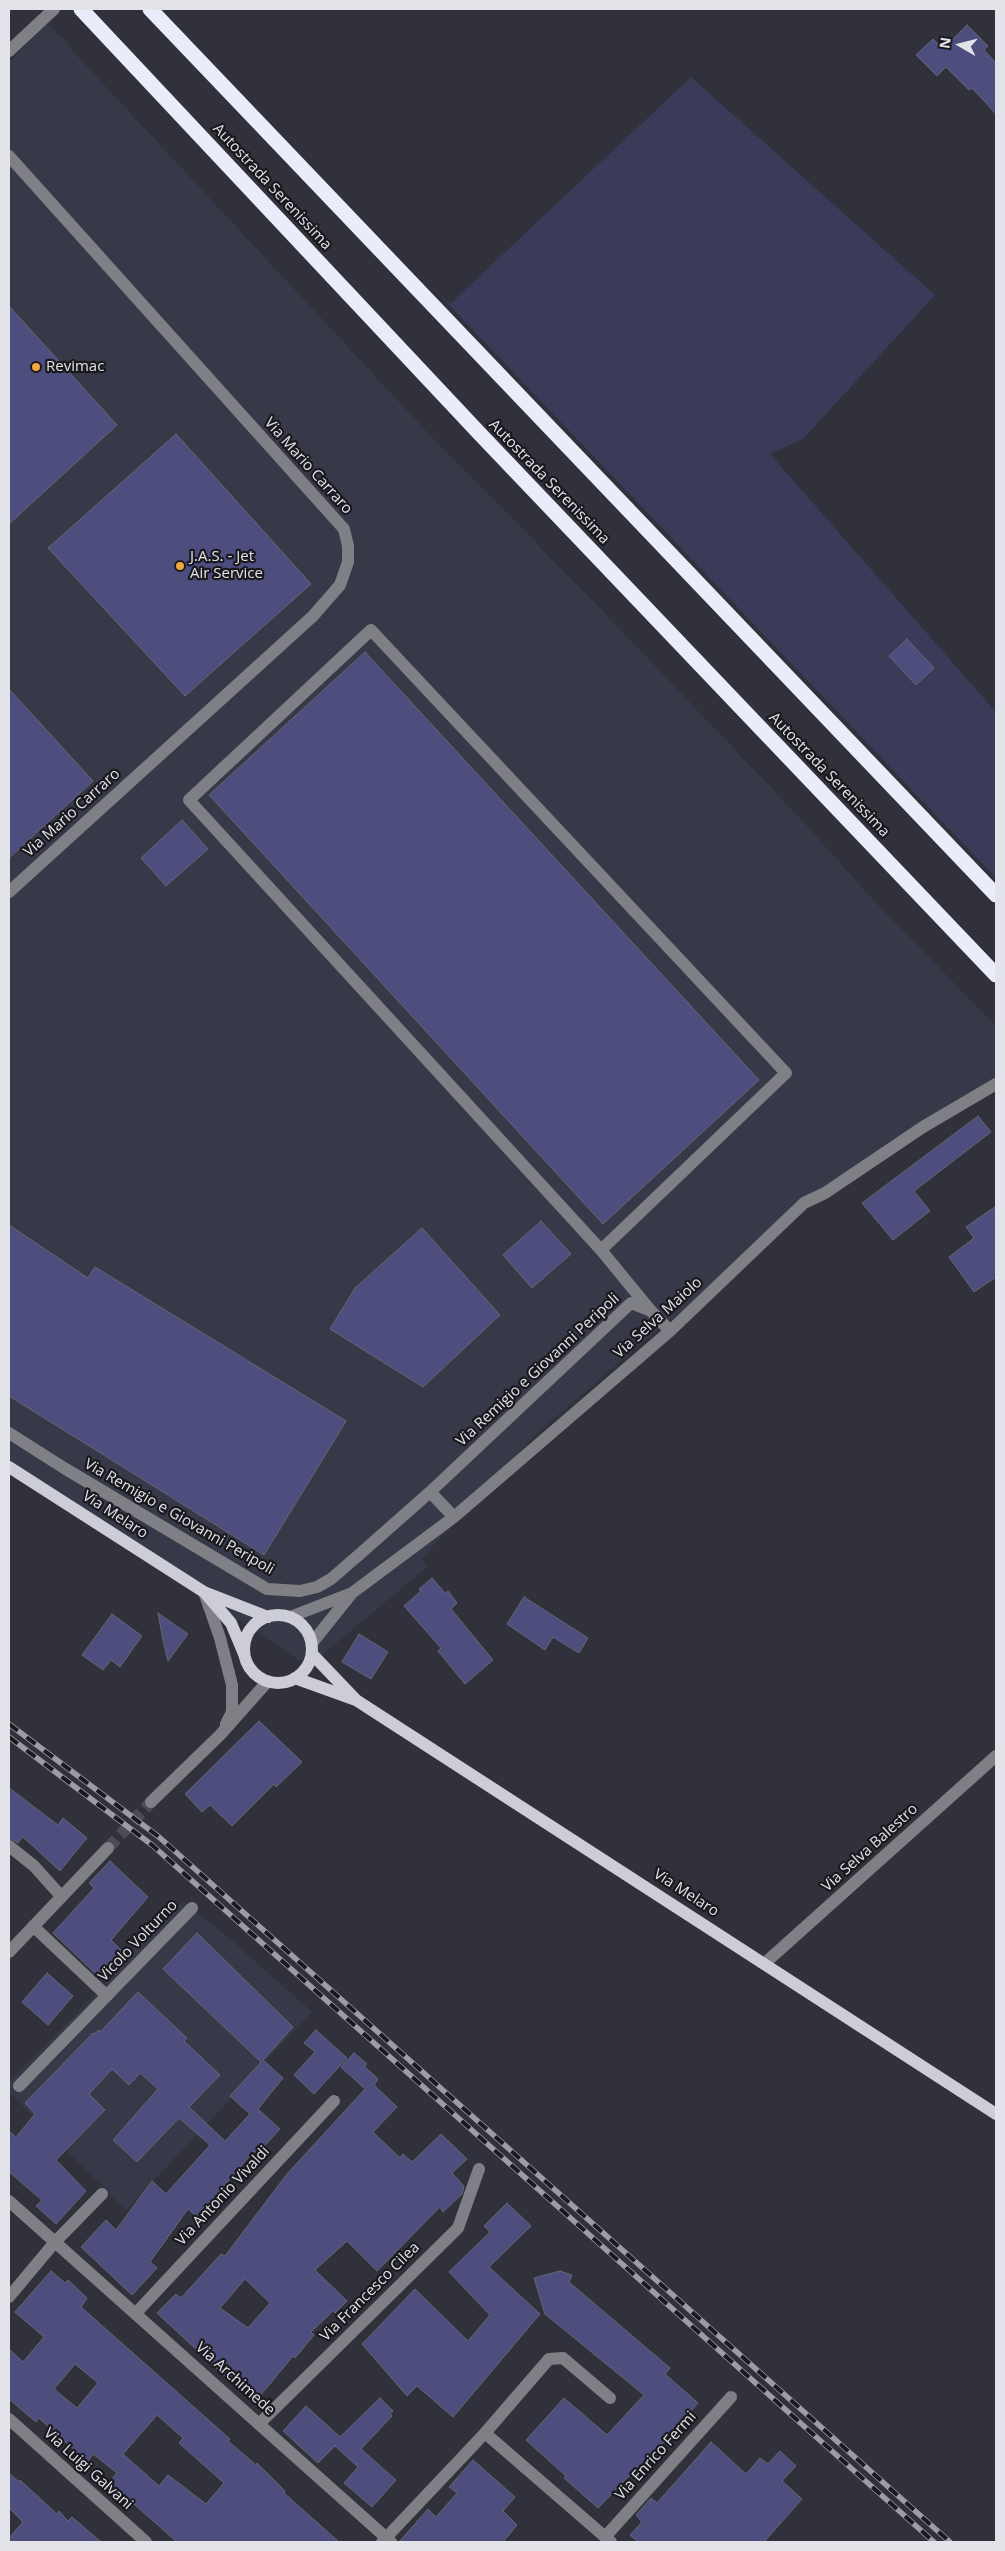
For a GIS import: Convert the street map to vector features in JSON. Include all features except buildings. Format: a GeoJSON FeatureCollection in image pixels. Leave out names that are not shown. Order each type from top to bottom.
{"type":"FeatureCollection","features":[{"type":"Feature","properties":{"kind":"highway","name":"Autostrada Serenissima"},"geometry":{"type":"LineString","coordinates":[[81,9],[480,434],[996,975]]}},
{"type":"Feature","properties":{"kind":"highway"},"geometry":{"type":"LineString","coordinates":[[150,9],[996,895]]}},
{"type":"Feature","properties":{"kind":"main road","name":"Via Melaro"},"geometry":{"type":"LineString","coordinates":[[9,1466],[204,1592],[268,1616],[290,1617],[304,1627],[312,1648],[356,1700]]}},
{"type":"Feature","properties":{"kind":"main road","name":"Via Melaro"},"geometry":{"type":"LineString","coordinates":[[204,1592],[231,1624],[254,1672],[268,1681],[278,1683],[295,1678],[356,1700],[996,2114]]}},
{"type":"Feature","properties":{"kind":"main road"},"geometry":{"type":"LineString","coordinates":[[246,1658],[246,1638],[251,1628],[268,1616]]}},
{"type":"Feature","properties":{"kind":"main road"},"geometry":{"type":"LineString","coordinates":[[295,1678],[303,1672],[312,1648]]}},
{"type":"Feature","properties":{"kind":"street"},"geometry":{"type":"LineString","coordinates":[[9,51],[54,9]]}},
{"type":"Feature","properties":{"kind":"street","name":"Via Mario Carraro"},"geometry":{"type":"LineString","coordinates":[[9,156],[344,529],[348,546],[348,562],[340,585],[305,622],[9,892]]}},
{"type":"Feature","properties":{"kind":"street"},"geometry":{"type":"LineString","coordinates":[[601,1250],[786,1073],[371,630],[189,800],[601,1250],[670,1332]]}},
{"type":"Feature","properties":{"kind":"street","name":"Via Selva Maiolo"},"geometry":{"type":"LineString","coordinates":[[290,1617],[352,1593],[454,1516],[670,1332],[804,1203],[825,1194],[923,1127],[996,1084]]}},
{"type":"Feature","properties":{"kind":"street","name":"Via Remigio e Giovanni Peripoli"},"geometry":{"type":"LineString","coordinates":[[9,1432],[64,1468],[267,1588],[280,1591],[300,1591],[317,1587],[331,1579],[430,1492],[631,1303],[651,1311]]}},
{"type":"Feature","properties":{"kind":"street"},"geometry":{"type":"LineString","coordinates":[[430,1492],[454,1516]]}},
{"type":"Feature","properties":{"kind":"street"},"geometry":{"type":"LineString","coordinates":[[204,1592],[220,1638],[232,1684],[232,1712],[220,1736]]}},
{"type":"Feature","properties":{"kind":"street","name":"Via Selva Maiolo"},"geometry":{"type":"LineString","coordinates":[[312,1648],[352,1593]]}},
{"type":"Feature","properties":{"kind":"street"},"geometry":{"type":"LineString","coordinates":[[151,1802],[220,1736],[268,1681]]}},
{"type":"Feature","properties":{"kind":"street","name":"Via Selva Balestro"},"geometry":{"type":"LineString","coordinates":[[765,1963],[996,1756]]}},
{"type":"Feature","properties":{"kind":"street"},"geometry":{"type":"LineString","coordinates":[[9,1846],[34,1866],[61,1896]]}},
{"type":"Feature","properties":{"kind":"street"},"geometry":{"type":"LineString","coordinates":[[9,1952],[108,1848]]}},
{"type":"Feature","properties":{"kind":"street","name":"Vicolo Volturno"},"geometry":{"type":"LineString","coordinates":[[19,2086],[192,1908]]}},
{"type":"Feature","properties":{"kind":"street","name":"Vicolo Volturno"},"geometry":{"type":"LineString","coordinates":[[33,1926],[107,1996]]}},
{"type":"Feature","properties":{"kind":"street","name":"Via Antonio Vivaldi"},"geometry":{"type":"LineString","coordinates":[[136,2313],[334,2101]]}},
{"type":"Feature","properties":{"kind":"street","name":"Via Francesco Cilea"},"geometry":{"type":"LineString","coordinates":[[260,2423],[458,2228],[479,2169]]}},
{"type":"Feature","properties":{"kind":"street"},"geometry":{"type":"LineString","coordinates":[[9,2297],[55,2242],[102,2194]]}},
{"type":"Feature","properties":{"kind":"street","name":"Via Archimede"},"geometry":{"type":"LineString","coordinates":[[9,2201],[260,2423],[386,2541]]}},
{"type":"Feature","properties":{"kind":"street"},"geometry":{"type":"LineString","coordinates":[[386,2541],[550,2359],[563,2358],[610,2398]]}},
{"type":"Feature","properties":{"kind":"street","name":"Via Enrico Fermi"},"geometry":{"type":"LineString","coordinates":[[485,2433],[608,2540],[731,2397]]}},
{"type":"Feature","properties":{"kind":"street","name":"Via Luigi Galvani"},"geometry":{"type":"LineString","coordinates":[[9,2419],[146,2542]]}},
{"type":"Feature","properties":{"kind":"shaded area"},"geometry":{"type":"Polygon","coordinates":[[[47,24],[68,43],[67,45],[428,433],[593,601],[798,816],[877,904],[996,1026],[996,1090],[819,1194],[642,1343],[537,1433],[421,1559],[427,1567],[323,1654],[314,1670],[191,1588],[9,1473],[9,62],[47,24]]]}},
{"type":"Feature","properties":{"kind":"shaded area"},"geometry":{"type":"Polygon","coordinates":[[[691,77],[935,295],[803,439],[770,454],[996,712],[996,878],[428,283],[450,304],[691,77]]]}},
{"type":"Feature","properties":{"kind":"shaded area"},"geometry":{"type":"Polygon","coordinates":[[[183,1901],[229,1938],[312,2012],[126,2210],[9,2092],[9,2083],[102,1987],[138,1945],[183,1901]]]}},
{"type":"Feature","properties":{"kind":"tunnel"},"geometry":{"type":"LineString","coordinates":[[108,1848],[151,1802]]}},
{"type":"Feature","properties":{"kind":"railway"},"geometry":{"type":"LineString","coordinates":[[9,1724],[159,1837],[950,2542]]}},
{"type":"Feature","properties":{"kind":"railway"},"geometry":{"type":"LineString","coordinates":[[9,1737],[152,1845],[934,2542]]}},
{"type":"Feature","properties":{"kind":"place","name":"Revimac"},"geometry":{"type":"Point","coordinates":[36,367]}},
{"type":"Feature","properties":{"kind":"place","name":"J.A.S. - Jet Air Service"},"geometry":{"type":"Point","coordinates":[180,566]}}]}
